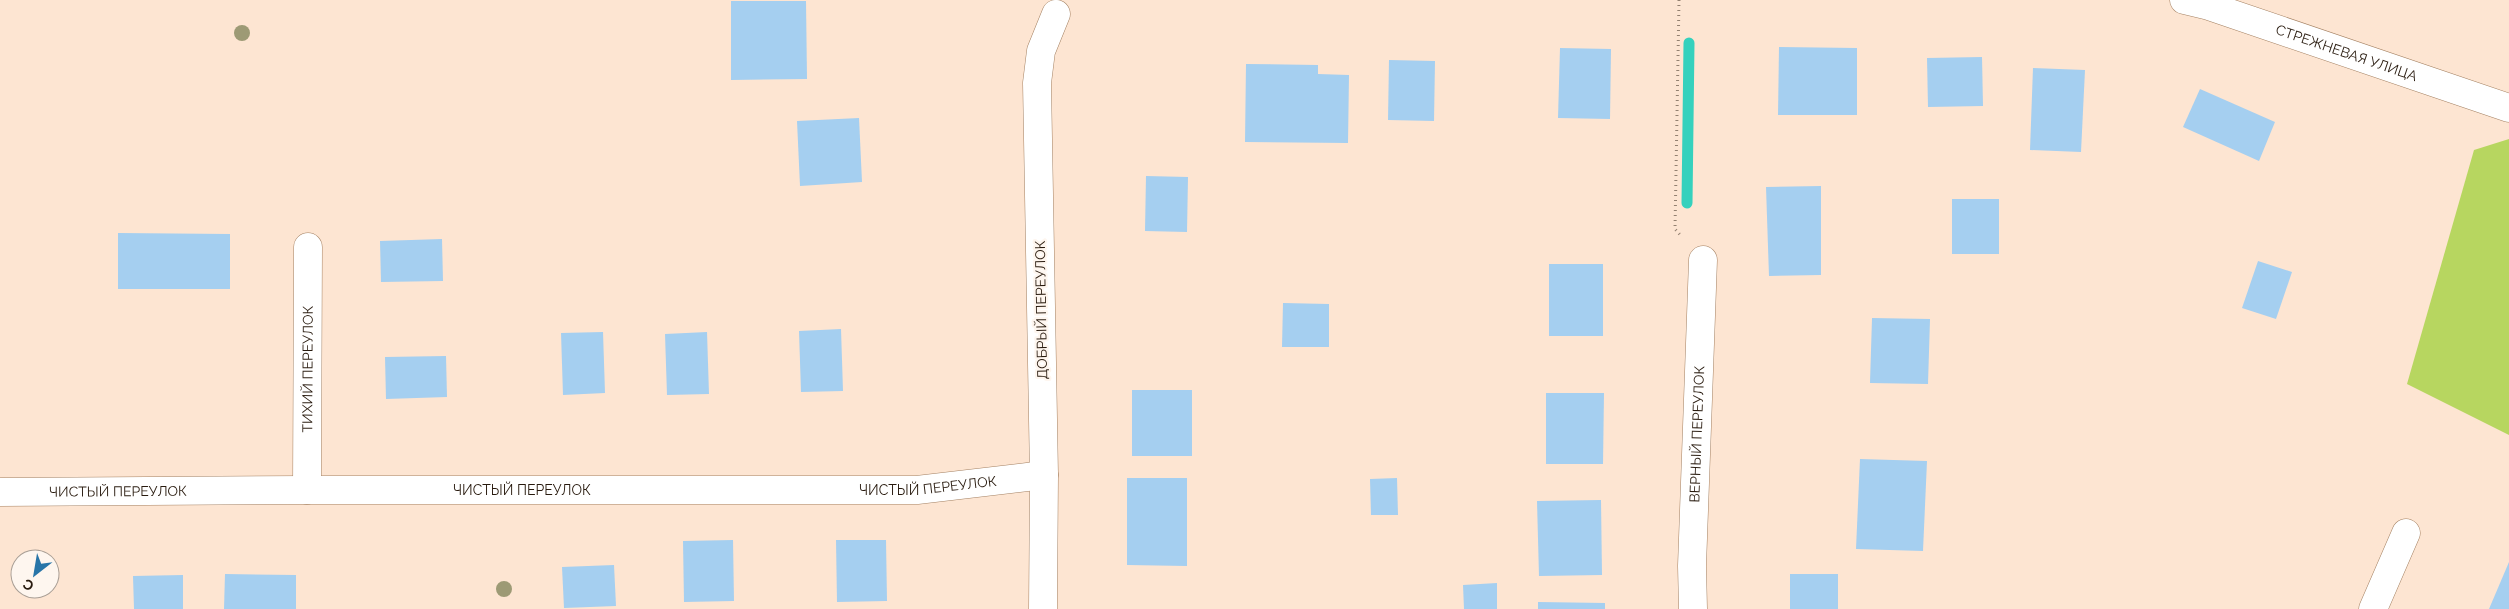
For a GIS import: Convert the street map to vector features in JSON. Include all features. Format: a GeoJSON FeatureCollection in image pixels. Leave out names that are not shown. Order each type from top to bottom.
{"type":"FeatureCollection","features":[{"type":"Feature","properties":{"kind":"street","name":"СТРЕЖНЕВАЯ УЛИЦА"},"geometry":{"type":"LineString","coordinates":[[2184,0],[2209,6],[2509,108]]}},
{"type":"Feature","properties":{"kind":"street","name":"ДОБРЫЙ ПЕРЕУЛОК"},"geometry":{"type":"LineString","coordinates":[[1043,609],[1044,476],[1037,83],[1041,50],[1056,14]]}},
{"type":"Feature","properties":{"kind":"street","name":"ТИХИЙ ПЕРЕУЛОК"},"geometry":{"type":"LineString","coordinates":[[307,490],[308,247]]}},
{"type":"Feature","properties":{"kind":"street","name":"ВЕРНЫЙ ПЕРЕУЛОК"},"geometry":{"type":"LineString","coordinates":[[1693,609],[1692,566],[1703,260]]}},
{"type":"Feature","properties":{"kind":"street","name":"ЧИСТЫЙ ПЕРЕУЛОК"},"geometry":{"type":"LineString","coordinates":[[0,492],[917,490],[1044,476]]}},
{"type":"Feature","properties":{"kind":"street"},"geometry":{"type":"LineString","coordinates":[[2372,609],[2406,533]]}},
{"type":"Feature","properties":{"kind":"path"},"geometry":{"type":"LineString","coordinates":[[1679,0],[1675,229],[1703,260]]}},
{"type":"Feature","properties":{"kind":"green space"},"geometry":{"type":"Polygon","coordinates":[[[2509,139],[2509,435],[2407,384],[2474,150],[2509,139]]]}},
{"type":"Feature","properties":{"kind":"building"},"geometry":{"type":"Polygon","coordinates":[[[731,1],[806,1],[807,79],[731,80],[731,1]]]}},
{"type":"Feature","properties":{"kind":"building"},"geometry":{"type":"Polygon","coordinates":[[[1779,47],[1857,48],[1857,115],[1778,115],[1779,47]]]}},
{"type":"Feature","properties":{"kind":"building"},"geometry":{"type":"Polygon","coordinates":[[[1560,48],[1611,49],[1610,119],[1558,118],[1560,48]]]}},
{"type":"Feature","properties":{"kind":"building"},"geometry":{"type":"Polygon","coordinates":[[[1982,57],[1983,106],[1928,107],[1927,58],[1982,57]]]}},
{"type":"Feature","properties":{"kind":"building"},"geometry":{"type":"Polygon","coordinates":[[[1389,60],[1435,61],[1434,121],[1388,120],[1389,60]]]}},
{"type":"Feature","properties":{"kind":"building"},"geometry":{"type":"Polygon","coordinates":[[[1246,64],[1318,65],[1318,74],[1349,75],[1348,143],[1245,142],[1246,64]]]}},
{"type":"Feature","properties":{"kind":"building"},"geometry":{"type":"Polygon","coordinates":[[[2033,68],[2085,70],[2081,152],[2030,150],[2033,68]]]}},
{"type":"Feature","properties":{"kind":"building"},"geometry":{"type":"Polygon","coordinates":[[[2200,89],[2275,122],[2259,161],[2183,127],[2200,89]]]}},
{"type":"Feature","properties":{"kind":"building"},"geometry":{"type":"Polygon","coordinates":[[[859,118],[862,182],[800,186],[797,121],[859,118]]]}},
{"type":"Feature","properties":{"kind":"building"},"geometry":{"type":"Polygon","coordinates":[[[1146,176],[1188,177],[1187,232],[1145,231],[1146,176]]]}},
{"type":"Feature","properties":{"kind":"building"},"geometry":{"type":"Polygon","coordinates":[[[1821,186],[1821,275],[1769,276],[1766,187],[1821,186]]]}},
{"type":"Feature","properties":{"kind":"building"},"geometry":{"type":"Polygon","coordinates":[[[1952,199],[1999,199],[1999,254],[1952,254],[1952,199]]]}},
{"type":"Feature","properties":{"kind":"building"},"geometry":{"type":"Polygon","coordinates":[[[118,233],[230,234],[230,289],[118,289],[118,233]]]}},
{"type":"Feature","properties":{"kind":"building"},"geometry":{"type":"Polygon","coordinates":[[[442,239],[443,281],[381,282],[380,241],[442,239]]]}},
{"type":"Feature","properties":{"kind":"building"},"geometry":{"type":"Polygon","coordinates":[[[2258,261],[2292,272],[2276,319],[2242,308],[2258,261]]]}},
{"type":"Feature","properties":{"kind":"building"},"geometry":{"type":"Polygon","coordinates":[[[1549,264],[1603,264],[1603,336],[1549,336],[1549,264]]]}},
{"type":"Feature","properties":{"kind":"building"},"geometry":{"type":"Polygon","coordinates":[[[1283,303],[1329,304],[1329,347],[1282,347],[1283,303]]]}},
{"type":"Feature","properties":{"kind":"building"},"geometry":{"type":"Polygon","coordinates":[[[1872,318],[1930,319],[1928,384],[1870,383],[1872,318]]]}},
{"type":"Feature","properties":{"kind":"building"},"geometry":{"type":"Polygon","coordinates":[[[841,329],[843,391],[801,392],[799,331],[841,329]]]}},
{"type":"Feature","properties":{"kind":"building"},"geometry":{"type":"Polygon","coordinates":[[[603,332],[605,393],[563,395],[561,333],[603,332]]]}},
{"type":"Feature","properties":{"kind":"building"},"geometry":{"type":"Polygon","coordinates":[[[707,332],[709,394],[667,395],[665,334],[707,332]]]}},
{"type":"Feature","properties":{"kind":"building"},"geometry":{"type":"Polygon","coordinates":[[[446,356],[447,397],[386,399],[385,357],[446,356]]]}},
{"type":"Feature","properties":{"kind":"building"},"geometry":{"type":"Polygon","coordinates":[[[1132,390],[1192,390],[1192,456],[1132,456],[1132,390]]]}},
{"type":"Feature","properties":{"kind":"building"},"geometry":{"type":"Polygon","coordinates":[[[1546,393],[1604,393],[1603,464],[1546,464],[1546,393]]]}},
{"type":"Feature","properties":{"kind":"building"},"geometry":{"type":"Polygon","coordinates":[[[1860,459],[1927,461],[1923,551],[1856,549],[1860,459]]]}},
{"type":"Feature","properties":{"kind":"building"},"geometry":{"type":"Polygon","coordinates":[[[1127,478],[1187,478],[1187,566],[1127,565],[1127,478]]]}},
{"type":"Feature","properties":{"kind":"building"},"geometry":{"type":"Polygon","coordinates":[[[1397,478],[1398,515],[1371,515],[1370,479],[1397,478]]]}},
{"type":"Feature","properties":{"kind":"building"},"geometry":{"type":"Polygon","coordinates":[[[1601,500],[1602,575],[1539,576],[1537,501],[1601,500]]]}},
{"type":"Feature","properties":{"kind":"building"},"geometry":{"type":"Polygon","coordinates":[[[733,540],[734,601],[684,602],[683,541],[733,540]]]}},
{"type":"Feature","properties":{"kind":"building"},"geometry":{"type":"Polygon","coordinates":[[[836,540],[886,540],[887,601],[837,602],[836,540]]]}},
{"type":"Feature","properties":{"kind":"building"},"geometry":{"type":"Polygon","coordinates":[[[2509,562],[2509,609],[2489,609],[2509,562]]]}},
{"type":"Feature","properties":{"kind":"building"},"geometry":{"type":"Polygon","coordinates":[[[614,565],[616,606],[564,608],[562,567],[614,565]]]}},
{"type":"Feature","properties":{"kind":"building"},"geometry":{"type":"Polygon","coordinates":[[[225,574],[296,575],[296,609],[224,609],[225,574]]]}},
{"type":"Feature","properties":{"kind":"building"},"geometry":{"type":"Polygon","coordinates":[[[1790,574],[1838,574],[1838,609],[1790,609],[1790,574]]]}},
{"type":"Feature","properties":{"kind":"building"},"geometry":{"type":"Polygon","coordinates":[[[183,575],[183,609],[134,609],[133,576],[183,575]]]}},
{"type":"Feature","properties":{"kind":"building"},"geometry":{"type":"Polygon","coordinates":[[[1497,583],[1497,609],[1464,609],[1463,585],[1497,583]]]}},
{"type":"Feature","properties":{"kind":"building"},"geometry":{"type":"Polygon","coordinates":[[[1538,602],[1605,603],[1605,609],[1538,609],[1538,602]]]}},
{"type":"Feature","properties":{"kind":"waterway"},"geometry":{"type":"LineString","coordinates":[[1687,203],[1689,43]]}}]}
